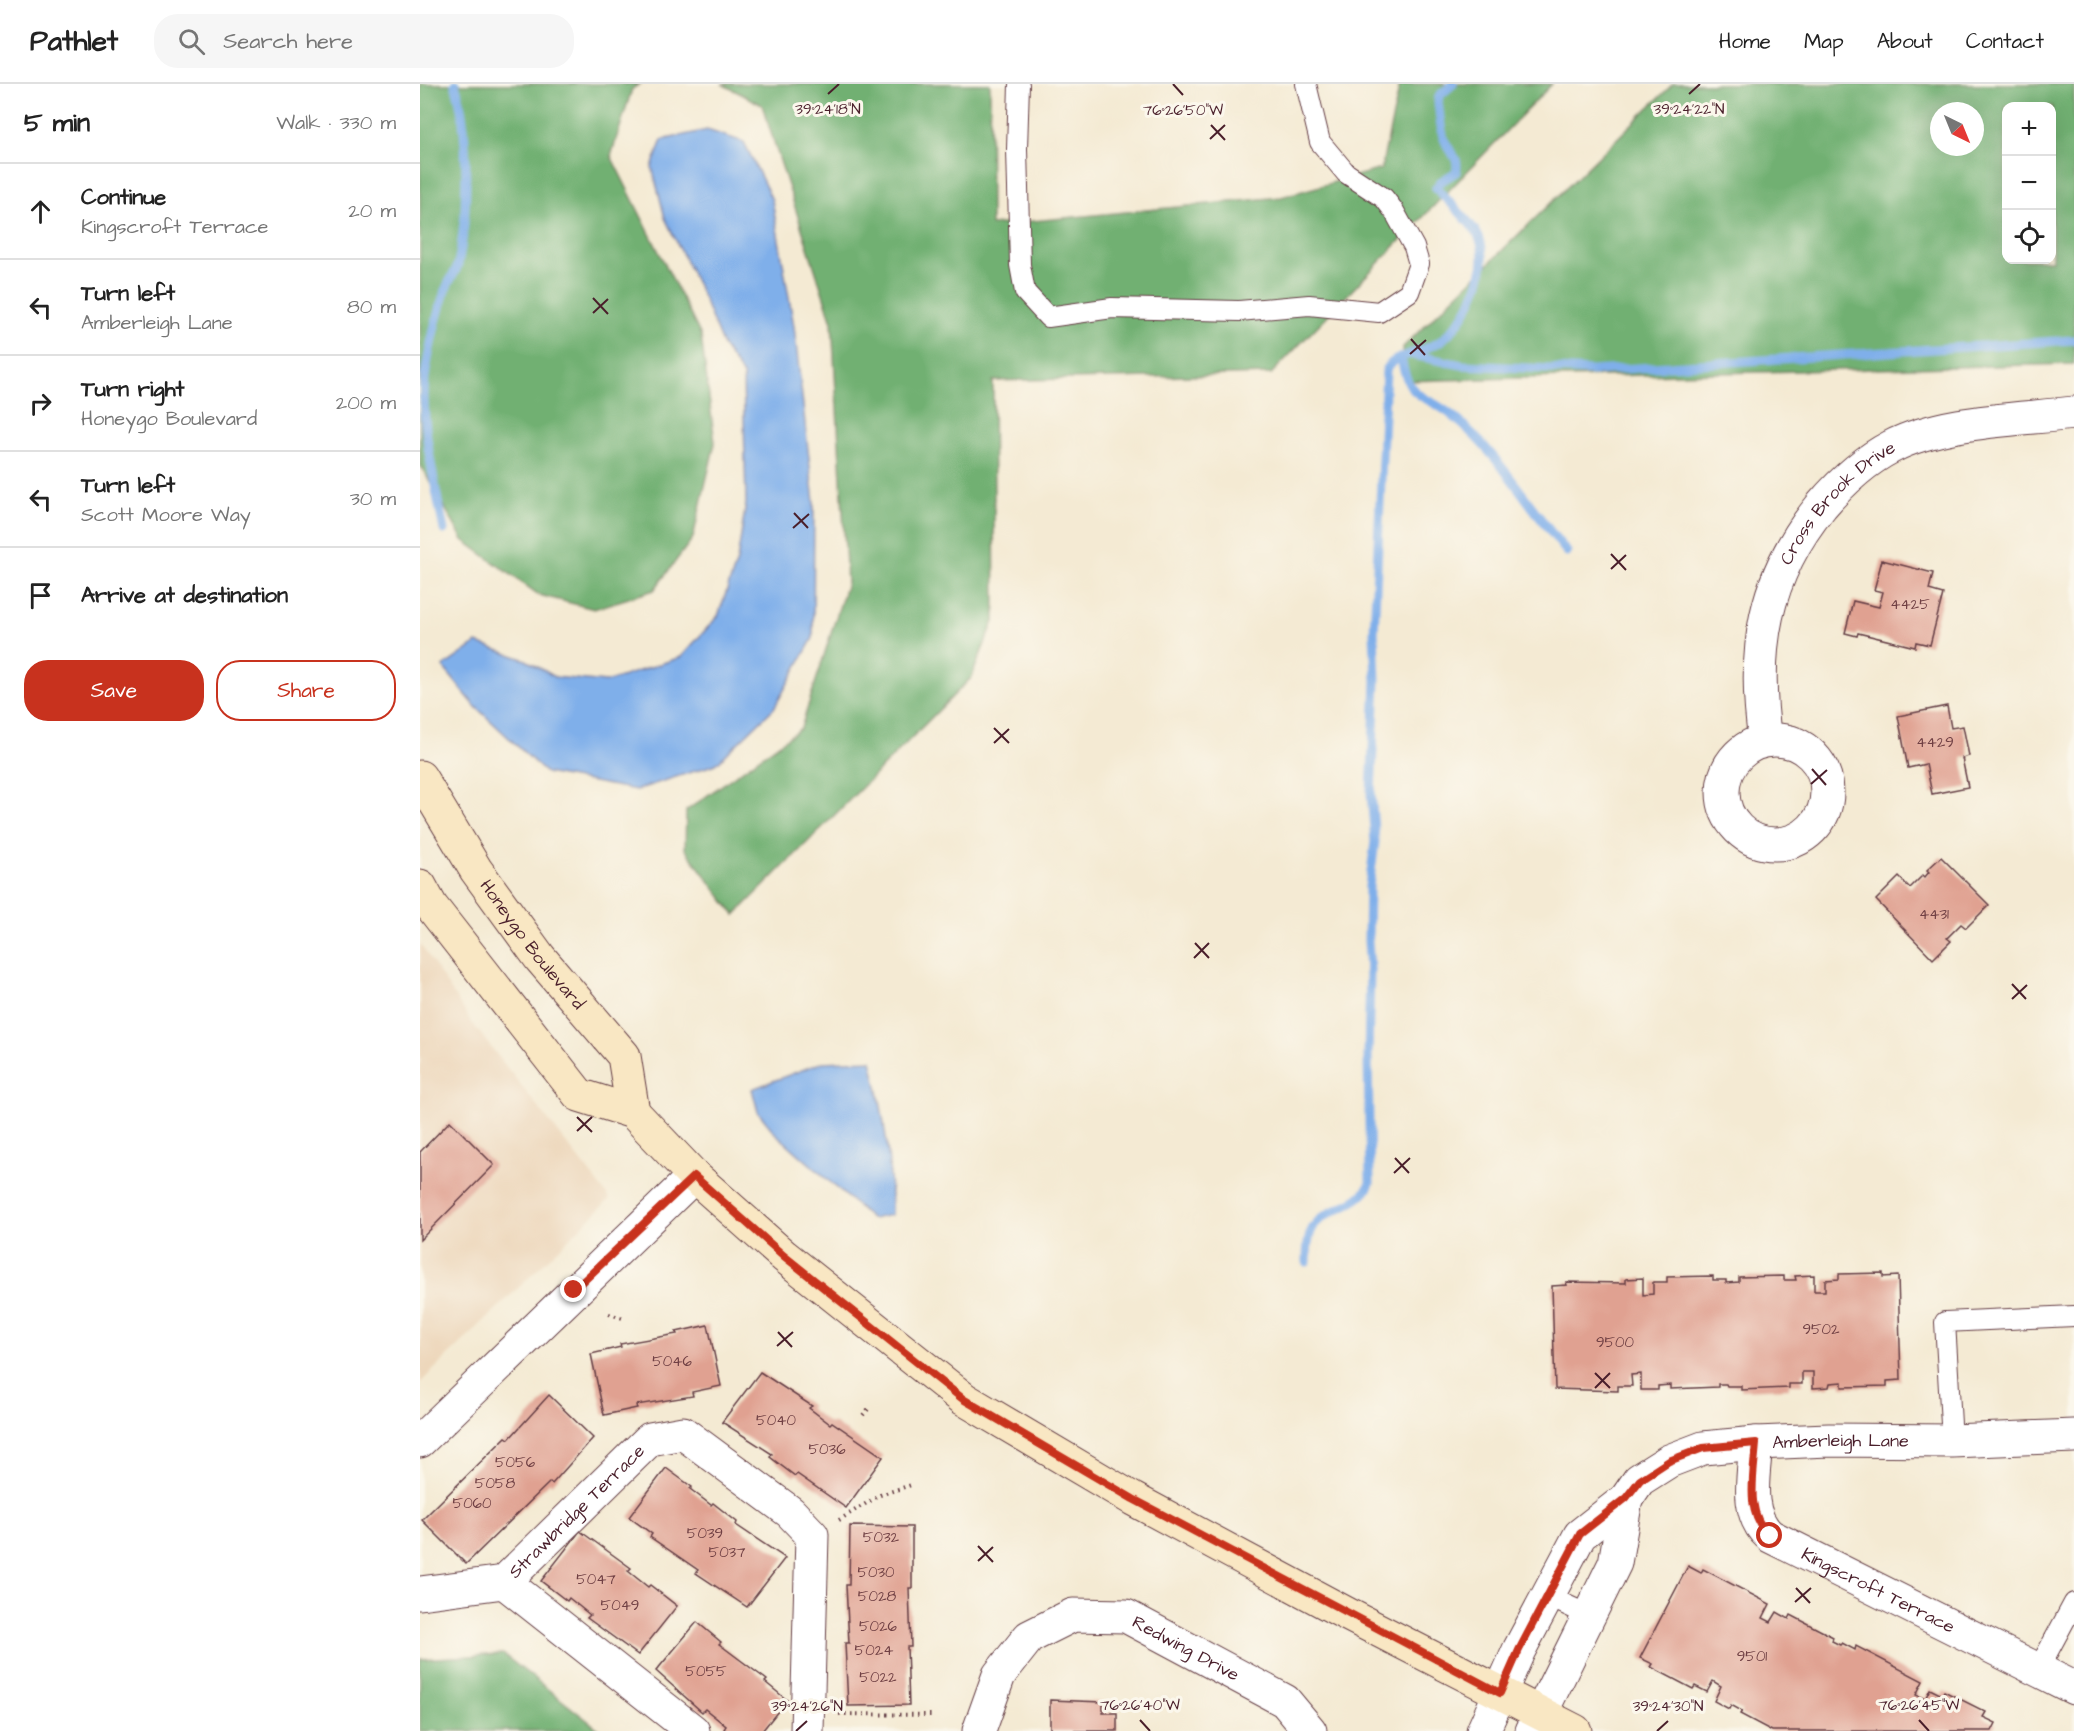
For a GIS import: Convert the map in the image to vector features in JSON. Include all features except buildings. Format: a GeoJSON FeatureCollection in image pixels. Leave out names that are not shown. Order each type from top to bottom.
{"type":"FeatureCollection","features":[{"type":"Feature","properties":{"kind":"main road","name":"Honeygo Boulevard"},"geometry":{"type":"LineString","coordinates":[[420,777],[476,870],[534,949],[624,1056],[633,1112]]}},
{"type":"Feature","properties":{"kind":"main road"},"geometry":{"type":"LineString","coordinates":[[420,886],[431,906],[579,1095],[633,1112],[694,1176],[784,1256],[963,1399],[1133,1499],[1500,1693],[1537,1722],[1575,1731]]}},
{"type":"Feature","properties":{"kind":"street","name":"Cross Brook Drive"},"geometry":{"type":"LineString","coordinates":[[1765,740],[1760,705],[1760,657],[1766,607],[1782,565],[1804,526],[1836,488],[1892,446],[1946,429],[2074,413]]}},
{"type":"Feature","properties":{"kind":"street"},"geometry":{"type":"LineString","coordinates":[[420,1441],[694,1176]]}},
{"type":"Feature","properties":{"kind":"street","name":"Strawbridge Terrace"},"geometry":{"type":"LineString","coordinates":[[420,1593],[504,1582],[650,1439],[683,1433],[790,1512],[812,1535],[807,1731]]}},
{"type":"Feature","properties":{"kind":"street","name":"Amberleigh Lane"},"geometry":{"type":"LineString","coordinates":[[1500,1693],[1514,1661],[1580,1534],[1626,1498],[1640,1480],[1669,1461],[1703,1448],[1756,1443],[1829,1440],[1952,1441],[2074,1436]]}},
{"type":"Feature","properties":{"kind":"street","name":"Kingscroft Terrace"},"geometry":{"type":"LineString","coordinates":[[1756,1443],[1753,1508],[1761,1528],[1770,1536],[2074,1688]]}},
{"type":"Feature","properties":{"kind":"street"},"geometry":{"type":"LineString","coordinates":[[1537,1722],[1614,1563],[1626,1498]]}},
{"type":"Feature","properties":{"kind":"street","name":"Strawbridge Terrace"},"geometry":{"type":"LineString","coordinates":[[504,1582],[693,1731]]}},
{"type":"Feature","properties":{"kind":"street","name":"Redwing Drive"},"geometry":{"type":"LineString","coordinates":[[979,1731],[999,1675],[1029,1637],[1073,1615],[1125,1616],[1285,1701],[1302,1726]]}},
{"type":"Feature","properties":{"kind":"street"},"geometry":{"type":"LineString","coordinates":[[1483,1731],[1500,1693]]}},
{"type":"Feature","properties":{"kind":"lane"},"geometry":{"type":"LineString","coordinates":[[1019,84],[1017,149],[1020,264],[1025,292],[1048,317],[1112,308],[1239,311],[1309,306],[1379,312],[1409,292],[1419,264],[1414,247],[1384,198],[1346,172],[1320,142],[1306,84]]}},
{"type":"Feature","properties":{"kind":"lane"},"geometry":{"type":"LineString","coordinates":[[1952,1441],[1946,1322],[2074,1316]]}},
{"type":"Feature","properties":{"kind":"lane"},"geometry":{"type":"LineString","coordinates":[[1547,1596],[1588,1615]]}},
{"type":"Feature","properties":{"kind":"lane"},"geometry":{"type":"LineString","coordinates":[[2038,1670],[2074,1603]]}},
{"type":"Feature","properties":{"kind":"path"},"geometry":{"type":"LineString","coordinates":[[609,1314],[623,1318]]}},
{"type":"Feature","properties":{"kind":"path"},"geometry":{"type":"LineString","coordinates":[[863,1415],[870,1407]]}},
{"type":"Feature","properties":{"kind":"path"},"geometry":{"type":"LineString","coordinates":[[833,1523],[880,1495],[911,1485]]}},
{"type":"Feature","properties":{"kind":"path"},"geometry":{"type":"LineString","coordinates":[[837,1714],[935,1715]]}},
{"type":"Feature","properties":{"kind":"shaded area"},"geometry":{"type":"Polygon","coordinates":[[[420,943],[472,1023],[610,1199],[420,1383],[420,943]]]}},
{"type":"Feature","properties":{"kind":"green space"},"geometry":{"type":"Polygon","coordinates":[[[420,84],[640,84],[632,89],[611,156],[701,336],[715,443],[693,538],[654,590],[594,609],[539,595],[463,540],[420,464],[420,84]]]}},
{"type":"Feature","properties":{"kind":"green space"},"geometry":{"type":"Polygon","coordinates":[[[722,84],[990,84],[991,225],[1281,197],[1381,169],[1400,84],[1552,84],[1271,374],[993,381],[995,619],[971,678],[735,915],[685,849],[686,811],[801,728],[847,583],[832,322],[762,105],[722,84]]]}},
{"type":"Feature","properties":{"kind":"green space"},"geometry":{"type":"Polygon","coordinates":[[[1673,84],[2074,84],[2074,364],[1405,381],[1403,347],[1673,84]]]}},
{"type":"Feature","properties":{"kind":"green space"},"geometry":{"type":"Polygon","coordinates":[[[503,1654],[601,1731],[420,1731],[420,1659],[503,1654]]]}},
{"type":"Feature","properties":{"kind":"water"},"geometry":{"type":"Polygon","coordinates":[[[707,130],[744,142],[772,200],[794,326],[814,502],[813,638],[774,708],[716,764],[636,790],[546,773],[476,707],[443,667],[477,643],[526,660],[555,677],[606,682],[681,657],[718,616],[737,561],[746,503],[743,375],[723,346],[700,290],[665,218],[652,167],[662,140],[707,130]]]}},
{"type":"Feature","properties":{"kind":"water"},"geometry":{"type":"Polygon","coordinates":[[[871,1060],[886,1137],[891,1196],[891,1215],[872,1219],[775,1133],[758,1112],[752,1089],[823,1062],[871,1060]]]}},
{"type":"Feature","properties":{"kind":"waterway"},"geometry":{"type":"LineString","coordinates":[[444,530],[426,434],[424,395],[425,377],[439,310],[458,264],[464,223],[465,149],[460,103],[455,84]]}},
{"type":"Feature","properties":{"kind":"waterway"},"geometry":{"type":"LineString","coordinates":[[1307,1262],[1308,1241],[1313,1227],[1329,1213],[1357,1199],[1370,1183],[1369,886],[1375,842],[1371,793],[1376,681],[1374,633],[1386,371],[1393,362],[1433,346],[1449,333],[1468,307],[1481,276],[1482,245],[1476,232],[1436,188],[1440,182],[1456,172],[1457,167],[1456,159],[1443,137],[1438,102],[1439,96],[1453,84]]}},
{"type":"Feature","properties":{"kind":"waterway"},"geometry":{"type":"LineString","coordinates":[[1413,355],[1462,365],[1592,371],[2074,340]]}},
{"type":"Feature","properties":{"kind":"waterway"},"geometry":{"type":"LineString","coordinates":[[1401,358],[1409,383],[1414,390],[1454,417],[1485,447],[1567,552]]}},
{"type":"Feature","properties":{"kind":"route"},"geometry":{"type":"LineString","coordinates":[[574,1290],[694,1176],[784,1256],[963,1399],[1133,1499],[1500,1693],[1519,1650],[1580,1534],[1626,1498],[1640,1480],[1669,1461],[1703,1448],[1756,1443],[1753,1508],[1761,1528],[1770,1536]]}}]}
